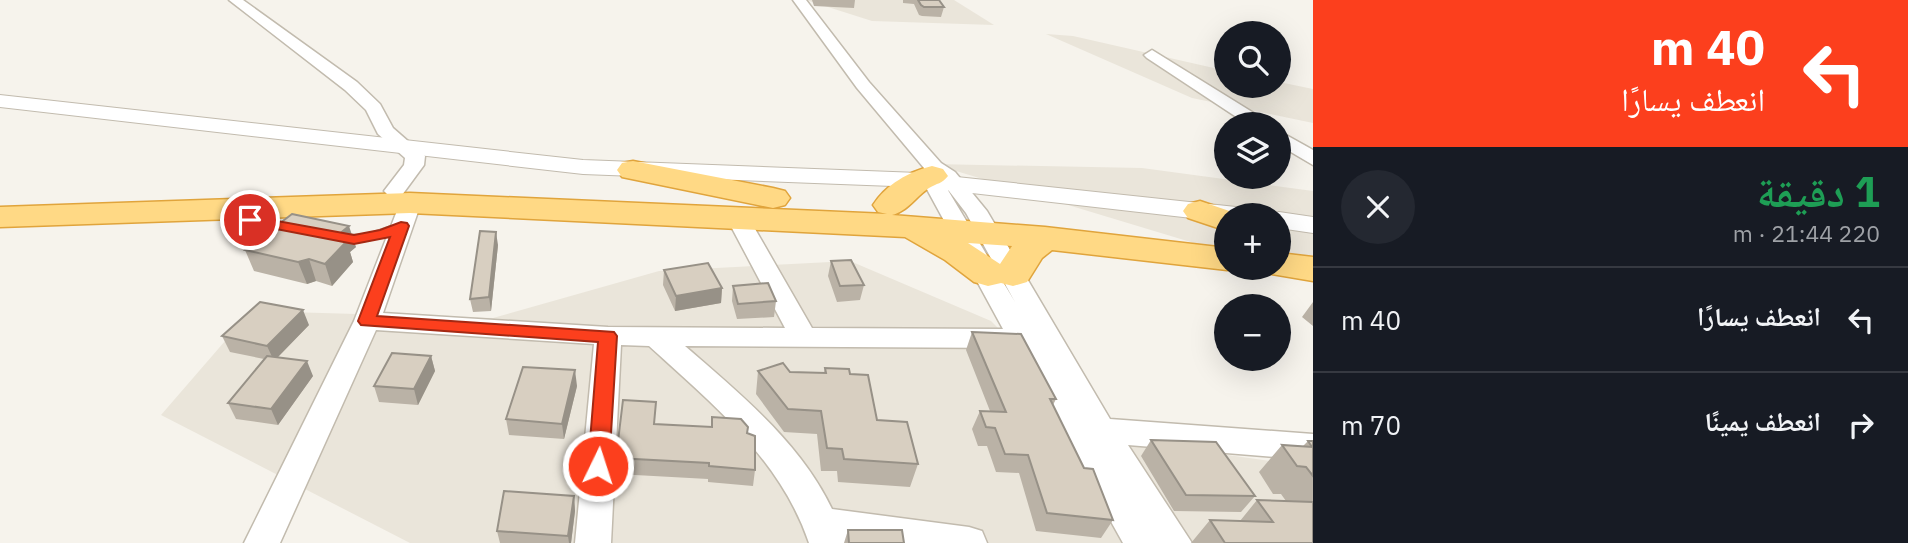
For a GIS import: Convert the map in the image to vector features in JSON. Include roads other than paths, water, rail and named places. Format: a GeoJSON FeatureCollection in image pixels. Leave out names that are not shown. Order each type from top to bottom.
{"type":"FeatureCollection","features":[{"type":"Feature","properties":{"kind":"highway"},"geometry":{"type":"LineString","coordinates":[[633,170],[786,200],[897,216],[1000,274],[1045,239]]}},
{"type":"Feature","properties":{"kind":"highway"},"geometry":{"type":"LineString","coordinates":[[0,200],[191,193],[402,206],[736,215],[897,216],[952,196],[1214,235]]}},
{"type":"Feature","properties":{"kind":"highway"},"geometry":{"type":"LineString","coordinates":[[897,216],[952,196],[1045,239],[1214,258]]}},
{"type":"Feature","properties":{"kind":"highway"},"geometry":{"type":"LineString","coordinates":[[0,217],[198,209],[786,200]]}},
{"type":"Feature","properties":{"kind":"street"},"geometry":{"type":"LineString","coordinates":[[235,0],[351,86],[374,108],[385,130],[398,145],[416,159],[408,176],[402,206],[367,321],[262,543]]}},
{"type":"Feature","properties":{"kind":"street"},"geometry":{"type":"LineString","coordinates":[[799,0],[952,196],[1000,274],[1142,543]]}},
{"type":"Feature","properties":{"kind":"street"},"geometry":{"type":"LineString","coordinates":[[1152,55],[1240,112]]}},
{"type":"Feature","properties":{"kind":"street"},"geometry":{"type":"LineString","coordinates":[[0,101],[292,136],[633,170],[777,173],[952,196],[1213,216]]}},
{"type":"Feature","properties":{"kind":"street"},"geometry":{"type":"LineString","coordinates":[[1291,145],[1313,159]]}},
{"type":"Feature","properties":{"kind":"street"},"geometry":{"type":"LineString","coordinates":[[736,215],[803,336]]}},
{"type":"Feature","properties":{"kind":"street"},"geometry":{"type":"LineString","coordinates":[[367,321],[608,336],[1035,339]]}},
{"type":"Feature","properties":{"kind":"street"},"geometry":{"type":"LineString","coordinates":[[593,543],[608,336]]}},
{"type":"Feature","properties":{"kind":"street"},"geometry":{"type":"LineString","coordinates":[[657,337],[758,434],[793,472],[823,533],[969,543]]}},
{"type":"Feature","properties":{"kind":"street"},"geometry":{"type":"LineString","coordinates":[[1035,339],[1101,431],[1174,543]]}},
{"type":"Feature","properties":{"kind":"street"},"geometry":{"type":"LineString","coordinates":[[1101,431],[1313,447]]}},
{"type":"Feature","properties":{"kind":"lane"},"geometry":{"type":"LineString","coordinates":[[324,235],[354,240],[368,238],[402,206]]}},
{"type":"Feature","properties":{"kind":"lane"},"geometry":{"type":"LineString","coordinates":[[198,209],[302,230]]}}]}
